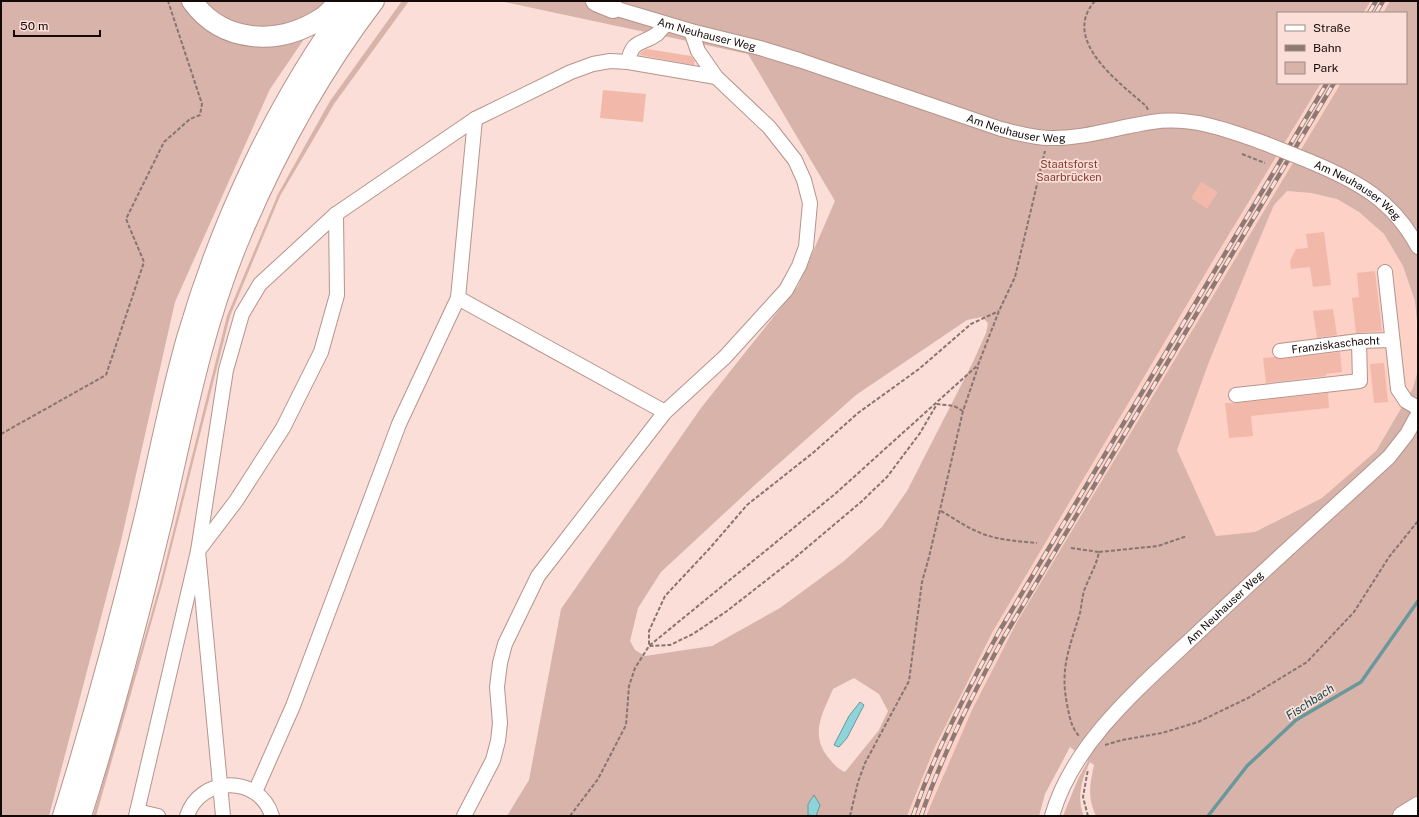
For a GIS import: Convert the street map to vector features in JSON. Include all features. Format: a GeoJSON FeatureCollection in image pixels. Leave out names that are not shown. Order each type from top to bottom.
{"type":"FeatureCollection","features":[{"type":"Feature","properties":{"kind":"highway"},"geometry":{"type":"LineString","coordinates":[[192,1],[212,22],[232,32],[251,36],[273,36],[289,34],[302,29],[323,17],[339,1]]}},
{"type":"Feature","properties":{"kind":"highway"},"geometry":{"type":"LineString","coordinates":[[63,816],[123,604],[187,337],[207,279],[224,233],[250,172],[284,106],[317,52],[351,1]]}},
{"type":"Feature","properties":{"kind":"highway"},"geometry":{"type":"LineString","coordinates":[[81,816],[140,608],[202,349],[239,238],[266,178],[300,114],[337,53],[374,1]]}},
{"type":"Feature","properties":{"kind":"main road"},"geometry":{"type":"LineString","coordinates":[[1402,816],[1418,806]]}},
{"type":"Feature","properties":{"kind":"street","name":"Am Neuhauser Weg"},"geometry":{"type":"LineString","coordinates":[[589,1],[605,4],[666,24],[760,48],[799,60],[1001,129],[1048,138],[1084,136],[1152,122],[1197,122],[1219,126],[1342,174],[1380,198],[1395,213],[1418,247]]}},
{"type":"Feature","properties":{"kind":"street"},"geometry":{"type":"LineString","coordinates":[[628,62],[630,50],[633,46],[657,34],[666,24]]}},
{"type":"Feature","properties":{"kind":"street"},"geometry":{"type":"LineString","coordinates":[[464,816],[493,760],[498,741],[500,723],[497,687],[500,663],[505,644],[538,576],[666,412],[725,357],[786,290],[799,266],[806,247],[810,203],[804,180],[795,160],[769,127],[716,77],[698,51],[691,31]]}},
{"type":"Feature","properties":{"kind":"street"},"geometry":{"type":"LineString","coordinates":[[158,816],[137,814],[198,551],[226,370],[242,314],[260,284],[336,214],[475,119],[571,72],[594,64],[610,61],[628,62],[716,77]]}},
{"type":"Feature","properties":{"kind":"street"},"geometry":{"type":"LineString","coordinates":[[254,792],[293,706],[399,424],[458,298],[475,119]]}},
{"type":"Feature","properties":{"kind":"street"},"geometry":{"type":"LineString","coordinates":[[223,816],[198,551],[236,501],[283,428],[321,352],[337,295],[336,214]]}},
{"type":"Feature","properties":{"kind":"street","name":"Franziskaschacht"},"geometry":{"type":"LineString","coordinates":[[1385,272],[1398,389],[1406,401],[1418,408]]}},
{"type":"Feature","properties":{"kind":"street"},"geometry":{"type":"LineString","coordinates":[[458,298],[666,412]]}},
{"type":"Feature","properties":{"kind":"street","name":"Franziskaschacht"},"geometry":{"type":"LineString","coordinates":[[1280,350],[1359,341],[1392,340]]}},
{"type":"Feature","properties":{"kind":"street"},"geometry":{"type":"LineString","coordinates":[[1236,395],[1360,381],[1359,341]]}},
{"type":"Feature","properties":{"kind":"street","name":"Am Neuhauser Weg"},"geometry":{"type":"LineString","coordinates":[[1052,816],[1068,780],[1088,744],[1114,714],[1388,457],[1407,434],[1418,414]]}},
{"type":"Feature","properties":{"kind":"street"},"geometry":{"type":"LineString","coordinates":[[187,816],[196,799],[204,792],[220,785],[241,786],[254,792],[266,804],[272,816]]}},
{"type":"Feature","properties":{"kind":"path"},"geometry":{"type":"LineString","coordinates":[[1,434],[106,375],[144,262],[126,219],[164,142],[190,119],[200,115],[202,104],[168,1]]}},
{"type":"Feature","properties":{"kind":"path"},"geometry":{"type":"LineString","coordinates":[[1095,1],[1089,7],[1084,20],[1085,36],[1091,50],[1106,70],[1146,106],[1152,122]]}},
{"type":"Feature","properties":{"kind":"path"},"geometry":{"type":"LineString","coordinates":[[850,816],[858,782],[865,763],[909,681],[922,582],[941,510],[963,411],[999,311],[1015,277],[1048,138]]}},
{"type":"Feature","properties":{"kind":"path"},"geometry":{"type":"LineString","coordinates":[[1242,154],[1265,163]]}},
{"type":"Feature","properties":{"kind":"path"},"geometry":{"type":"LineString","coordinates":[[649,646],[649,631],[665,596],[710,548],[747,505],[814,452],[858,413],[919,369],[971,324],[999,311]]}},
{"type":"Feature","properties":{"kind":"path"},"geometry":{"type":"LineString","coordinates":[[570,816],[598,779],[626,725],[629,686],[635,668],[649,646],[835,494],[978,366]]}},
{"type":"Feature","properties":{"kind":"path"},"geometry":{"type":"LineString","coordinates":[[649,646],[670,645],[693,634],[727,611],[791,561],[862,502],[888,477],[920,433],[937,404]]}},
{"type":"Feature","properties":{"kind":"path"},"geometry":{"type":"LineString","coordinates":[[937,404],[954,406],[963,411]]}},
{"type":"Feature","properties":{"kind":"path"},"geometry":{"type":"LineString","coordinates":[[941,510],[975,531],[1010,541],[1037,542]]}},
{"type":"Feature","properties":{"kind":"path"},"geometry":{"type":"LineString","coordinates":[[1099,552],[1096,568],[1085,587],[1080,612],[1066,654],[1064,677],[1065,695],[1071,723],[1078,735],[1088,744],[1098,746],[1162,733],[1198,722],[1248,698],[1307,662],[1354,612],[1389,557],[1418,521]]}},
{"type":"Feature","properties":{"kind":"path"},"geometry":{"type":"LineString","coordinates":[[1071,548],[1099,552],[1158,546],[1187,536]]}},
{"type":"Feature","properties":{"kind":"path"},"geometry":{"type":"LineString","coordinates":[[1088,768],[1083,797],[1088,816]]}},
{"type":"Feature","properties":{"kind":"shaded area"},"geometry":{"type":"Polygon","coordinates":[[[1371,1],[1390,1],[1384,12],[1364,12],[1371,1]]]}},
{"type":"Feature","properties":{"kind":"shaded area"},"geometry":{"type":"Polygon","coordinates":[[[1320,84],[1340,84],[1017,622],[972,710],[926,816],[907,816],[934,749],[993,631],[1217,254],[1320,84]]]}},
{"type":"Feature","properties":{"kind":"shaded area"},"geometry":{"type":"Polygon","coordinates":[[[1287,191],[1311,193],[1337,199],[1359,212],[1384,234],[1403,266],[1415,301],[1418,370],[1413,388],[1376,451],[1322,498],[1255,532],[1216,536],[1177,450],[1209,362],[1274,205],[1287,191]]]}},
{"type":"Feature","properties":{"kind":"green space"},"geometry":{"type":"Polygon","coordinates":[[[1,1],[330,1],[270,89],[175,302],[121,541],[49,816],[1,816],[1,1]]]}},
{"type":"Feature","properties":{"kind":"green space"},"geometry":{"type":"Polygon","coordinates":[[[402,1],[409,1],[334,104],[280,196],[230,316],[162,585],[96,816],[93,816],[160,584],[227,316],[278,194],[330,101],[402,1]]]}},
{"type":"Feature","properties":{"kind":"green space","name":"Staatsforst Saarbrücken"},"geometry":{"type":"Polygon","coordinates":[[[500,1],[1371,1],[1364,12],[1277,12],[1277,84],[1320,84],[1217,254],[993,631],[934,749],[907,816],[507,816],[529,780],[561,609],[701,408],[798,286],[835,201],[748,54],[500,1]],[[982,317],[967,320],[856,395],[758,482],[661,572],[638,608],[630,641],[635,650],[645,656],[712,646],[780,608],[844,561],[882,527],[907,491],[973,362],[986,333],[988,323],[982,317]],[[854,678],[833,689],[822,714],[819,739],[822,747],[833,763],[845,772],[879,730],[888,711],[879,694],[854,678]]]}},
{"type":"Feature","properties":{"kind":"green space"},"geometry":{"type":"Polygon","coordinates":[[[1390,1],[1418,1],[1418,333],[1415,301],[1403,266],[1384,234],[1359,212],[1337,199],[1311,193],[1287,191],[1274,205],[1209,362],[1177,450],[1216,536],[1255,532],[1322,498],[1376,451],[1413,388],[1418,370],[1418,816],[1096,816],[1090,796],[1094,765],[1090,762],[1082,781],[1080,796],[1080,803],[1084,816],[1063,816],[1078,779],[1088,761],[1070,747],[1045,794],[1039,816],[926,816],[972,710],[1017,622],[1340,84],[1407,84],[1407,12],[1384,12],[1390,1]]]}},
{"type":"Feature","properties":{"kind":"water"},"geometry":{"type":"Polygon","coordinates":[[[860,702],[864,705],[847,738],[839,747],[834,745],[849,716],[860,702]]]}},
{"type":"Feature","properties":{"kind":"water"},"geometry":{"type":"Polygon","coordinates":[[[814,795],[820,805],[816,816],[808,815],[808,804],[814,795]]]}},
{"type":"Feature","properties":{"kind":"building"},"geometry":{"type":"Polygon","coordinates":[[[647,49],[691,56],[695,61],[694,65],[639,55],[647,49]]]}},
{"type":"Feature","properties":{"kind":"building"},"geometry":{"type":"Polygon","coordinates":[[[603,90],[646,94],[643,122],[600,118],[603,90]]]}},
{"type":"Feature","properties":{"kind":"building"},"geometry":{"type":"Polygon","coordinates":[[[1201,182],[1218,192],[1207,209],[1191,198],[1201,182]]]}},
{"type":"Feature","properties":{"kind":"building"},"geometry":{"type":"Polygon","coordinates":[[[1324,232],[1331,285],[1313,287],[1310,267],[1291,269],[1290,261],[1296,249],[1308,248],[1306,234],[1324,232]]]}},
{"type":"Feature","properties":{"kind":"building"},"geometry":{"type":"Polygon","coordinates":[[[1375,271],[1382,331],[1356,333],[1352,298],[1359,297],[1357,273],[1375,271]]]}},
{"type":"Feature","properties":{"kind":"building"},"geometry":{"type":"Polygon","coordinates":[[[1333,309],[1337,335],[1317,338],[1313,311],[1333,309]]]}},
{"type":"Feature","properties":{"kind":"building"},"geometry":{"type":"Polygon","coordinates":[[[1340,352],[1342,372],[1326,374],[1326,376],[1266,383],[1263,358],[1274,357],[1281,359],[1340,352]]]}},
{"type":"Feature","properties":{"kind":"building"},"geometry":{"type":"Polygon","coordinates":[[[1384,363],[1388,402],[1374,403],[1370,364],[1384,363]]]}},
{"type":"Feature","properties":{"kind":"building"},"geometry":{"type":"Polygon","coordinates":[[[1328,393],[1329,408],[1251,416],[1253,436],[1229,438],[1225,403],[1328,393]]]}},
{"type":"Feature","properties":{"kind":"waterway","name":"Fischbach"},"geometry":{"type":"LineString","coordinates":[[1208,816],[1247,766],[1296,720],[1361,682],[1418,601]]}},
{"type":"Feature","properties":{"kind":"railway"},"geometry":{"type":"LineString","coordinates":[[1370,12],[1376,1]]}},
{"type":"Feature","properties":{"kind":"railway"},"geometry":{"type":"LineString","coordinates":[[1377,12],[1383,1]]}},
{"type":"Feature","properties":{"kind":"railway"},"geometry":{"type":"LineString","coordinates":[[913,816],[941,745],[1000,630],[1326,84]]}},
{"type":"Feature","properties":{"kind":"railway"},"geometry":{"type":"LineString","coordinates":[[921,816],[959,725],[1004,637],[1333,84]]}}]}
